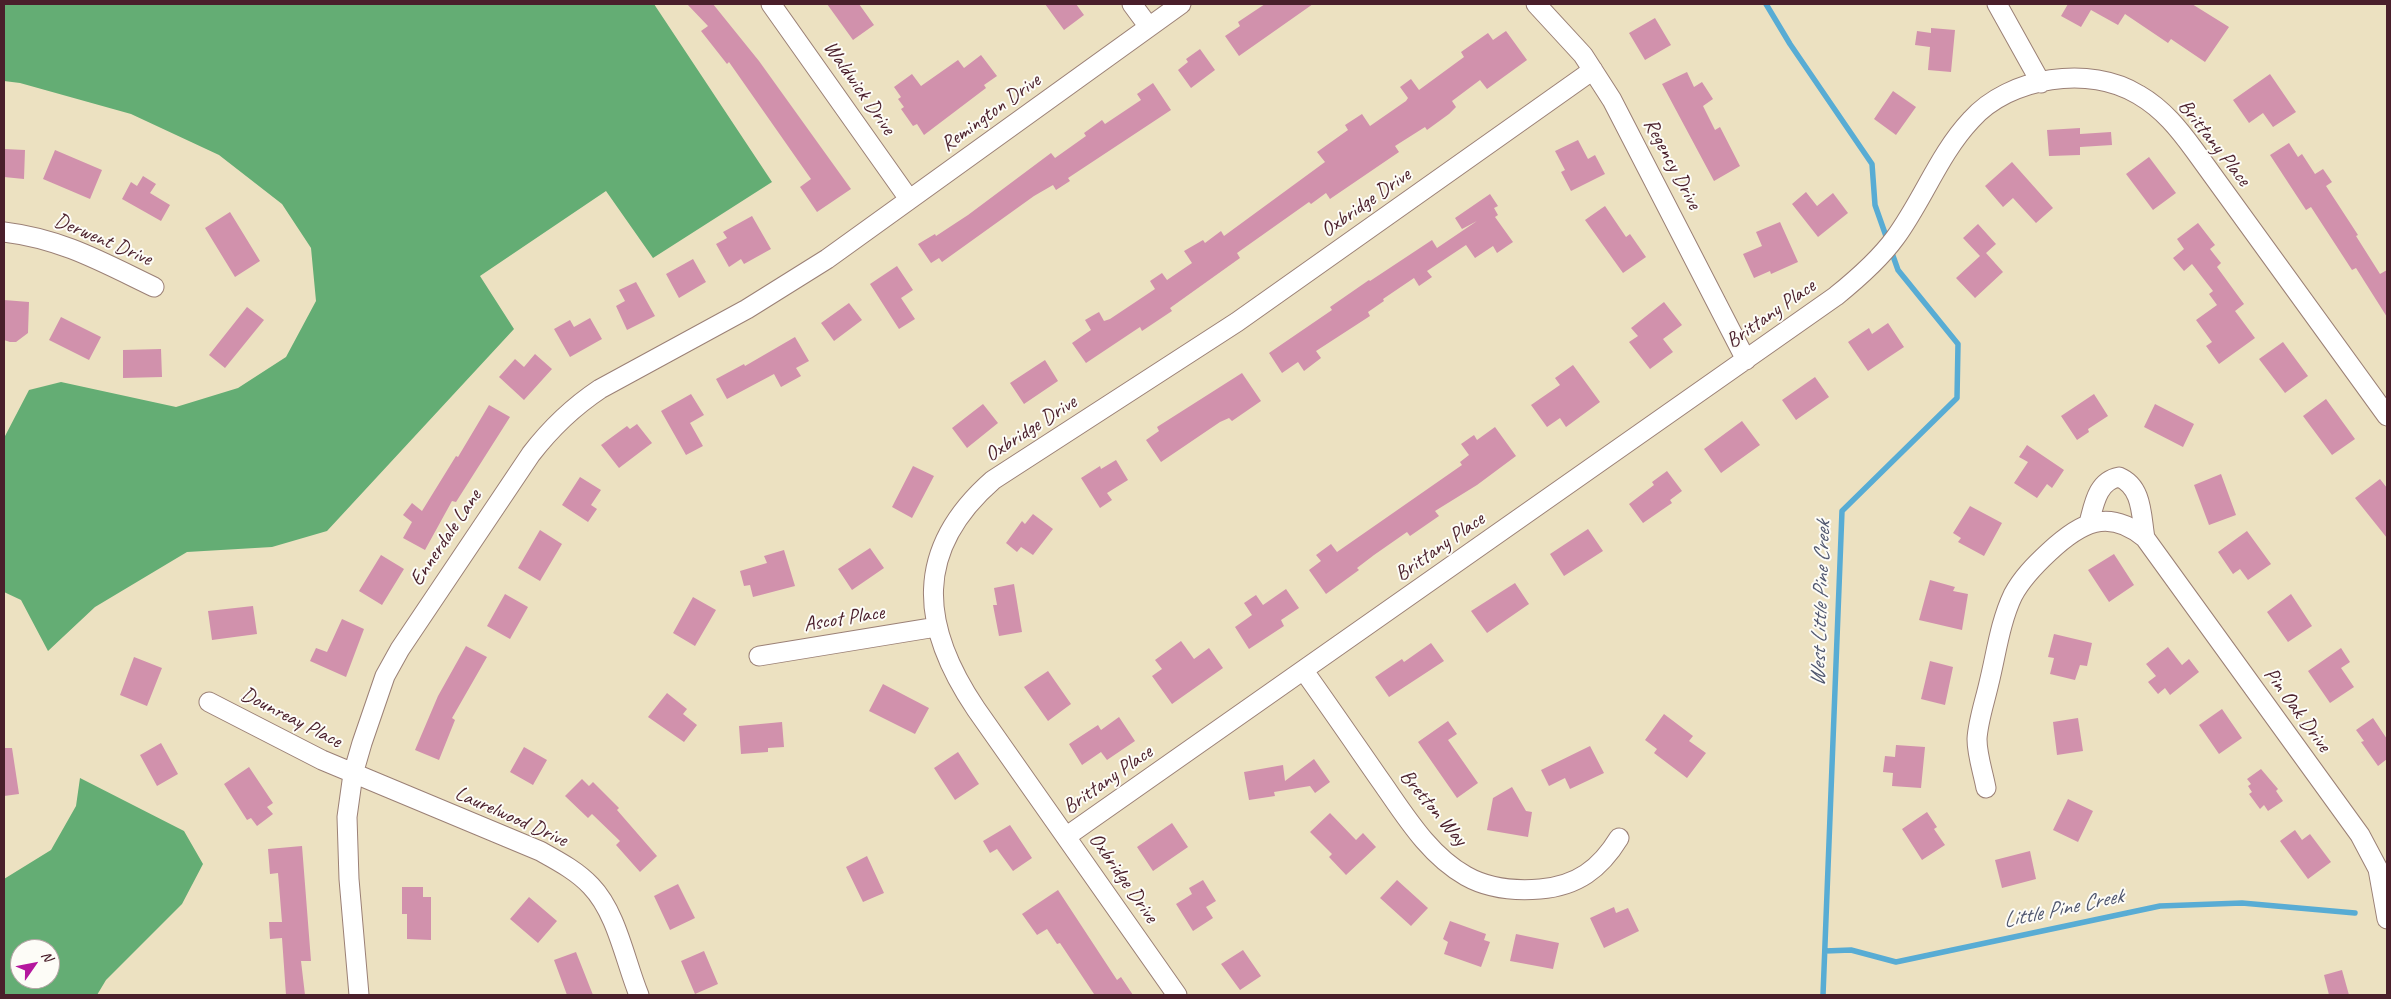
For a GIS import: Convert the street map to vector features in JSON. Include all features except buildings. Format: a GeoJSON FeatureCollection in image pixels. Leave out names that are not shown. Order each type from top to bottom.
{"type":"FeatureCollection","features":[{"type":"Feature","properties":{"kind":"street","name":"Waldwick Drive"},"geometry":{"type":"LineString","coordinates":[[771,4],[909,199]]}},
{"type":"Feature","properties":{"kind":"street"},"geometry":{"type":"LineString","coordinates":[[1132,4],[1149,27]]}},
{"type":"Feature","properties":{"kind":"street","name":"Remington Drive"},"geometry":{"type":"LineString","coordinates":[[827,259],[1181,4]]}},
{"type":"Feature","properties":{"kind":"street","name":"Regency Drive"},"geometry":{"type":"LineString","coordinates":[[1536,4],[1594,70],[1632,135],[1746,360]]}},
{"type":"Feature","properties":{"kind":"street"},"geometry":{"type":"LineString","coordinates":[[1997,4],[2041,83]]}},
{"type":"Feature","properties":{"kind":"street","name":"Oxbridge Drive"},"geometry":{"type":"LineString","coordinates":[[1177,995],[959,684],[945,655],[936,627],[933,584],[942,548],[950,531],[970,503],[993,480],[1237,322],[1594,70]]}},
{"type":"Feature","properties":{"kind":"street","name":"Brittany Place"},"geometry":{"type":"LineString","coordinates":[[1067,836],[1836,296],[1882,254],[1894,239],[1950,146],[1971,120],[1996,99],[2041,83],[2083,79],[2110,83],[2138,94],[2172,121],[2387,416]]}},
{"type":"Feature","properties":{"kind":"street","name":"Derwent Drive"},"geometry":{"type":"LineString","coordinates":[[4,232],[39,237],[74,248],[154,287]]}},
{"type":"Feature","properties":{"kind":"street","name":"Ennerdale Lane"},"geometry":{"type":"LineString","coordinates":[[359,995],[347,844],[347,817],[353,774],[373,707],[385,676],[400,649],[531,454],[548,433],[574,408],[600,388],[747,309],[827,259]]}},
{"type":"Feature","properties":{"kind":"street","name":"Pin Oak Drive"},"geometry":{"type":"LineString","coordinates":[[2145,538],[2137,495],[2133,487],[2118,478],[2111,478],[2099,491],[2089,523],[2121,523],[2145,538],[2360,835],[2378,869],[2387,920]]}},
{"type":"Feature","properties":{"kind":"street"},"geometry":{"type":"LineString","coordinates":[[1986,788],[1977,737],[2010,603],[2022,580],[2036,564],[2068,536],[2089,523]]}},
{"type":"Feature","properties":{"kind":"street","name":"Ascot Place"},"geometry":{"type":"LineString","coordinates":[[759,656],[936,627]]}},
{"type":"Feature","properties":{"kind":"street","name":"Bretton Way"},"geometry":{"type":"LineString","coordinates":[[1304,671],[1414,826],[1440,856],[1467,876],[1497,888],[1530,890],[1567,884],[1595,869],[1606,859],[1620,838]]}},
{"type":"Feature","properties":{"kind":"street","name":"Dounreay Place"},"geometry":{"type":"LineString","coordinates":[[209,702],[353,774]]}},
{"type":"Feature","properties":{"kind":"street","name":"Laurelwood Drive"},"geometry":{"type":"LineString","coordinates":[[353,774],[540,851],[581,876],[593,888],[605,905],[639,995]]}},
{"type":"Feature","properties":{"kind":"green space"},"geometry":{"type":"Polygon","coordinates":[[[4,4],[654,4],[772,182],[653,258],[606,191],[480,276],[514,329],[327,531],[272,547],[187,552],[95,607],[48,651],[21,600],[4,592],[4,438],[29,390],[61,382],[176,407],[238,388],[286,357],[316,301],[311,248],[282,204],[219,155],[131,114],[20,83],[4,81],[4,4]]]}},
{"type":"Feature","properties":{"kind":"green space"},"geometry":{"type":"Polygon","coordinates":[[[80,778],[184,831],[203,864],[182,904],[106,980],[97,995],[4,995],[4,879],[51,850],[76,806],[80,778]]]}},
{"type":"Feature","properties":{"kind":"waterway","name":"West Little Pine Creek"},"geometry":{"type":"LineString","coordinates":[[1766,4],[1790,44],[1872,164],[1875,205],[1898,270],[1958,344],[1957,398],[1842,511],[1823,995]]}},
{"type":"Feature","properties":{"kind":"waterway","name":"Little Pine Creek"},"geometry":{"type":"LineString","coordinates":[[1825,951],[1851,950],[1896,962],[2160,906],[2242,903],[2355,913]]}}]}
